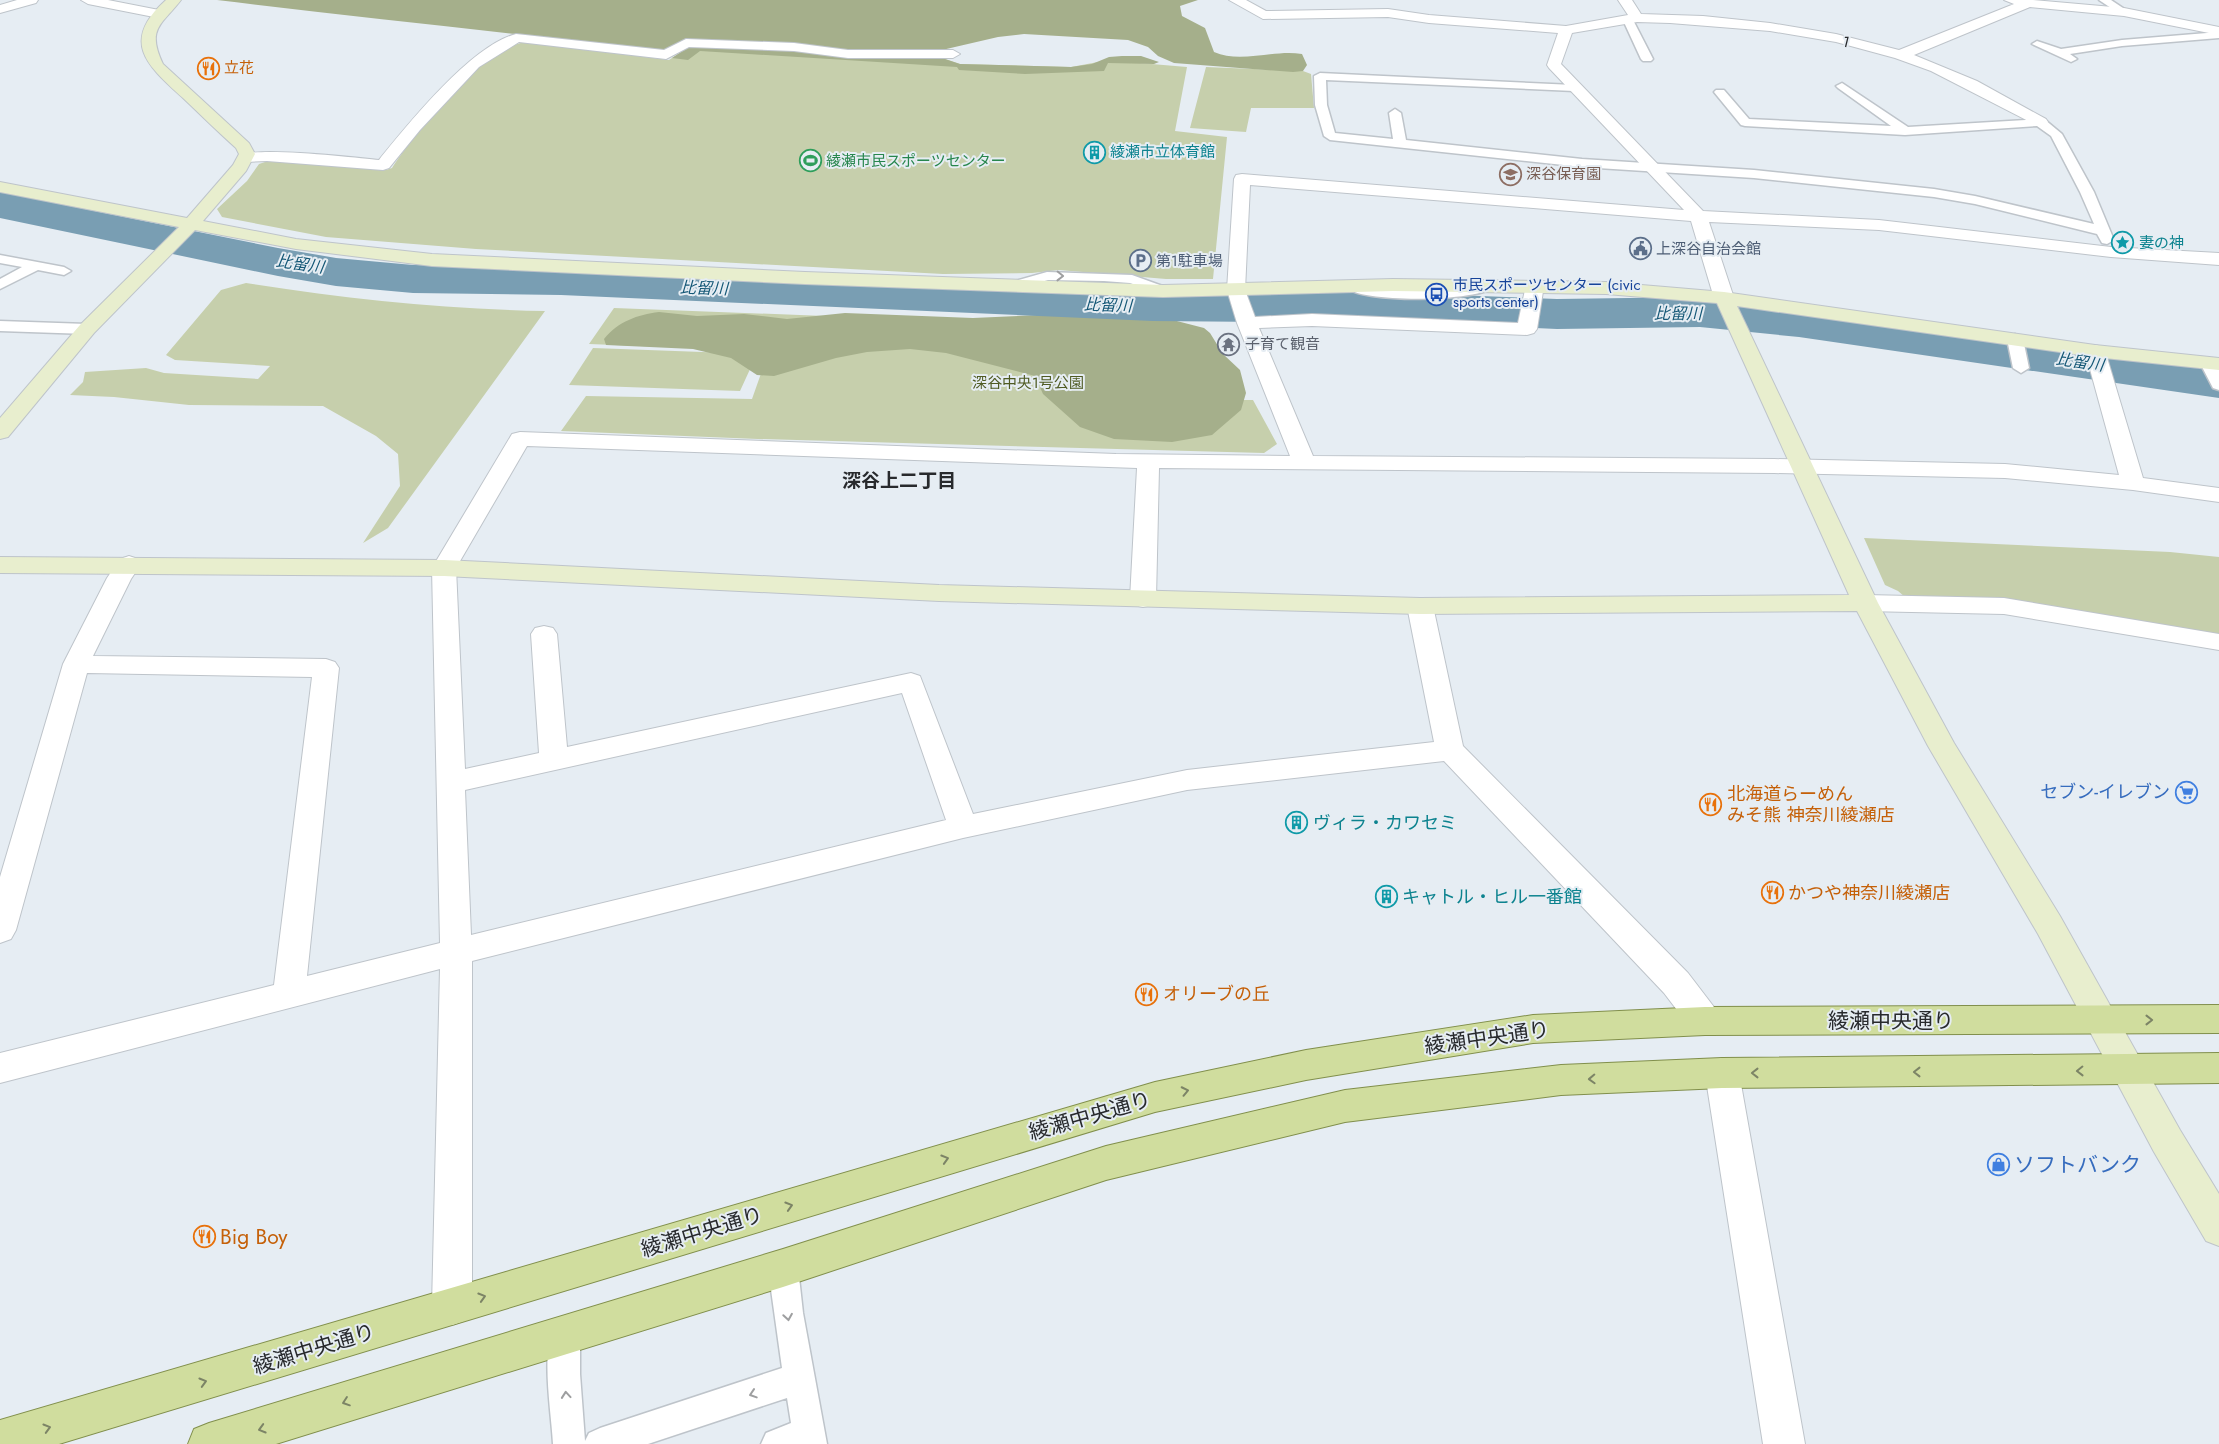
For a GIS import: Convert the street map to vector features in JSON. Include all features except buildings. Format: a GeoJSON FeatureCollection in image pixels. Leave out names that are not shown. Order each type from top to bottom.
{"type":"FeatureCollection","features":[{"type":"Feature","properties":{"kind":"main road","name":"綾瀬中央通り"},"geometry":{"type":"LineString","coordinates":[[0,1441],[307,1352],[452,1306],[1155,1097],[1306,1065],[1533,1029],[1704,1021],[2219,1020]]}},
{"type":"Feature","properties":{"kind":"main road"},"geometry":{"type":"LineString","coordinates":[[209,1444],[309,1415],[383,1389],[783,1268],[1106,1163],[1345,1106],[1561,1080],[1722,1073],[2219,1068]]}},
{"type":"Feature","properties":{"kind":"street"},"geometry":{"type":"LineString","coordinates":[[0,9],[31,0]]}},
{"type":"Feature","properties":{"kind":"street"},"geometry":{"type":"LineString","coordinates":[[88,0],[159,14]]}},
{"type":"Feature","properties":{"kind":"street"},"geometry":{"type":"LineString","coordinates":[[0,432],[88,329],[187,228],[240,167],[246,157],[247,154],[243,146],[157,66],[150,52],[147,37],[151,26],[159,14],[174,0]]}},
{"type":"Feature","properties":{"kind":"street","name":"1"},"geometry":{"type":"LineString","coordinates":[[1236,0],[1263,15],[1388,13],[1429,19],[1566,30],[1632,19],[1723,22],[1779,29],[1830,38],[1900,55],[1984,90],[2040,122]]}},
{"type":"Feature","properties":{"kind":"street"},"geometry":{"type":"LineString","coordinates":[[1625,0],[1632,19]]}},
{"type":"Feature","properties":{"kind":"street"},"geometry":{"type":"LineString","coordinates":[[2011,0],[2026,4],[2124,12],[2219,33]]}},
{"type":"Feature","properties":{"kind":"street"},"geometry":{"type":"LineString","coordinates":[[1900,55],[1979,25],[2026,4]]}},
{"type":"Feature","properties":{"kind":"street"},"geometry":{"type":"LineString","coordinates":[[1566,30],[1554,65],[1698,216],[1730,311],[1865,603],[1942,746],[2048,925],[2128,1070],[2219,1228]]}},
{"type":"Feature","properties":{"kind":"street"},"geometry":{"type":"LineString","coordinates":[[246,157],[267,156],[383,165],[414,127],[474,64],[516,38],[666,56],[686,43],[794,47],[848,54],[953,54]]}},
{"type":"Feature","properties":{"kind":"street"},"geometry":{"type":"LineString","coordinates":[[1304,462],[1242,308],[1242,179],[1698,216],[1886,226],[2111,252],[2219,259]]}},
{"type":"Feature","properties":{"kind":"street"},"geometry":{"type":"LineString","coordinates":[[0,187],[187,228],[296,244],[432,260],[1163,291],[1242,308],[1312,320],[1527,329],[1535,285]]}},
{"type":"Feature","properties":{"kind":"street"},"geometry":{"type":"LineString","coordinates":[[1242,308],[1353,287],[1535,285],[1606,288],[1730,311],[2015,343],[2099,362],[2215,371]]}},
{"type":"Feature","properties":{"kind":"street"},"geometry":{"type":"LineString","coordinates":[[2099,362],[2133,483]]}},
{"type":"Feature","properties":{"kind":"street"},"geometry":{"type":"LineString","coordinates":[[452,1306],[456,952],[444,568],[520,439],[1148,461],[1802,467],[2005,471],[2133,483],[2219,496]]}},
{"type":"Feature","properties":{"kind":"street"},"geometry":{"type":"LineString","coordinates":[[1143,599],[1148,461]]}},
{"type":"Feature","properties":{"kind":"street"},"geometry":{"type":"LineString","coordinates":[[0,930],[6,883],[76,664],[129,564]]}},
{"type":"Feature","properties":{"kind":"street"},"geometry":{"type":"LineString","coordinates":[[0,565],[129,564],[444,568],[939,593],[1420,606],[1865,603],[2004,606],[2219,642]]}},
{"type":"Feature","properties":{"kind":"street"},"geometry":{"type":"LineString","coordinates":[[1420,606],[1450,750],[1676,983],[1704,1021]]}},
{"type":"Feature","properties":{"kind":"street"},"geometry":{"type":"LineString","coordinates":[[544,634],[554,761]]}},
{"type":"Feature","properties":{"kind":"street"},"geometry":{"type":"LineString","coordinates":[[76,664],[326,668],[304,992]]}},
{"type":"Feature","properties":{"kind":"street"},"geometry":{"type":"LineString","coordinates":[[450,783],[911,682],[963,827]]}},
{"type":"Feature","properties":{"kind":"street"},"geometry":{"type":"LineString","coordinates":[[0,1068],[456,952],[963,827],[1186,780],[1450,750]]}},
{"type":"Feature","properties":{"kind":"street"},"geometry":{"type":"LineString","coordinates":[[1722,1073],[1732,1123],[1784,1444]]}},
{"type":"Feature","properties":{"kind":"lane"},"geometry":{"type":"LineString","coordinates":[[2104,0],[2124,12]]}},
{"type":"Feature","properties":{"kind":"lane"},"geometry":{"type":"LineString","coordinates":[[1632,19],[1647,60]]}},
{"type":"Feature","properties":{"kind":"lane"},"geometry":{"type":"LineString","coordinates":[[2060,52],[2122,43],[2180,40],[2219,33]]}},
{"type":"Feature","properties":{"kind":"lane"},"geometry":{"type":"LineString","coordinates":[[2038,44],[2060,52],[2075,62]]}},
{"type":"Feature","properties":{"kind":"lane"},"geometry":{"type":"LineString","coordinates":[[1574,88],[1320,76],[1322,105],[1330,136],[1582,163],[1754,174],[1934,193],[1975,200],[2104,231]]}},
{"type":"Feature","properties":{"kind":"lane"},"geometry":{"type":"LineString","coordinates":[[1842,86],[1906,131]]}},
{"type":"Feature","properties":{"kind":"lane"},"geometry":{"type":"LineString","coordinates":[[1720,92],[1745,122],[1906,131],[2040,122]]}},
{"type":"Feature","properties":{"kind":"lane"},"geometry":{"type":"LineString","coordinates":[[1395,113],[1400,144]]}},
{"type":"Feature","properties":{"kind":"lane","name":"1"},"geometry":{"type":"LineString","coordinates":[[2040,122],[2056,134],[2087,192],[2111,252]]}},
{"type":"Feature","properties":{"kind":"lane"},"geometry":{"type":"LineString","coordinates":[[0,259],[64,271]]}},
{"type":"Feature","properties":{"kind":"lane"},"geometry":{"type":"LineString","coordinates":[[0,285],[35,266]]}},
{"type":"Feature","properties":{"kind":"lane"},"geometry":{"type":"LineString","coordinates":[[0,326],[88,329]]}},
{"type":"Feature","properties":{"kind":"lane"},"geometry":{"type":"LineString","coordinates":[[2015,343],[2021,368]]}},
{"type":"Feature","properties":{"kind":"lane"},"geometry":{"type":"LineString","coordinates":[[777,1444],[810,1439],[783,1268]]}},
{"type":"Feature","properties":{"kind":"lane"},"geometry":{"type":"LineString","coordinates":[[565,1334],[565,1383],[569,1444]]}},
{"type":"Feature","properties":{"kind":"lane"},"geometry":{"type":"LineString","coordinates":[[600,1444],[799,1378]]}},
{"type":"Feature","properties":{"kind":"green space"},"geometry":{"type":"Polygon","coordinates":[[[217,0],[1198,0],[1180,6],[1182,16],[1205,28],[1214,52],[1235,57],[1280,53],[1302,54],[1307,65],[1303,71],[1293,72],[1174,63],[1158,56],[1148,47],[1128,40],[1024,34],[998,37],[942,50],[847,52],[689,40],[661,51],[217,0]]]}},
{"type":"Feature","properties":{"kind":"green space","name":"綾瀬市民スポーツセンター"},"geometry":{"type":"Polygon","coordinates":[[[526,42],[669,60],[687,48],[796,51],[837,57],[936,56],[960,64],[1071,67],[1098,62],[1128,62],[1187,67],[1175,131],[1227,137],[1213,279],[1166,279],[1059,270],[1032,273],[943,274],[476,249],[326,237],[222,217],[217,209],[247,181],[259,164],[274,159],[386,170],[392,168],[433,113],[470,74],[489,59],[508,48],[526,42]]]}},
{"type":"Feature","properties":{"kind":"green space"},"geometry":{"type":"Polygon","coordinates":[[[701,45],[796,51],[837,57],[936,56],[960,64],[1071,67],[1092,64],[1109,57],[1122,56],[1141,56],[1159,62],[1154,64],[1108,63],[1104,71],[1025,74],[959,70],[957,67],[700,51],[688,60],[672,58],[687,48],[701,45]]]}},
{"type":"Feature","properties":{"kind":"green space"},"geometry":{"type":"Polygon","coordinates":[[[1206,67],[1303,71],[1311,74],[1314,108],[1251,108],[1246,132],[1190,128],[1206,67]]]}},
{"type":"Feature","properties":{"kind":"green space"},"geometry":{"type":"Polygon","coordinates":[[[246,283],[395,302],[545,311],[388,528],[363,543],[400,486],[398,454],[376,436],[323,406],[189,405],[114,397],[70,395],[83,382],[85,372],[146,368],[164,373],[258,379],[270,366],[175,360],[166,355],[221,290],[246,283]]]}},
{"type":"Feature","properties":{"kind":"green space","name":"深谷中央1号公園"},"geometry":{"type":"Polygon","coordinates":[[[614,308],[825,316],[1062,320],[1169,400],[1253,400],[1277,444],[1264,453],[758,439],[561,431],[586,396],[752,399],[769,351],[589,344],[614,308]]]}},
{"type":"Feature","properties":{"kind":"green space"},"geometry":{"type":"Polygon","coordinates":[[[659,312],[697,316],[744,314],[787,319],[845,313],[973,318],[1038,315],[1169,319],[1204,328],[1210,333],[1223,354],[1240,370],[1246,393],[1241,410],[1212,435],[1172,442],[1114,439],[1080,427],[1043,394],[1035,376],[946,353],[910,349],[867,352],[836,358],[774,376],[757,375],[731,358],[693,349],[606,345],[604,339],[622,323],[636,317],[659,312]]]}},
{"type":"Feature","properties":{"kind":"green space"},"geometry":{"type":"Polygon","coordinates":[[[593,348],[757,354],[740,391],[569,385],[593,348]]]}},
{"type":"Feature","properties":{"kind":"green space"},"geometry":{"type":"Polygon","coordinates":[[[1864,538],[2170,552],[2219,557],[2219,636],[1905,597],[1898,591],[1885,585],[1864,538]]]}},
{"type":"Feature","properties":{"kind":"waterway","name":"比留川"},"geometry":{"type":"LineString","coordinates":[[0,205],[278,262],[336,272],[413,279],[561,281],[1153,307],[1266,308],[1349,305],[1557,314],[1700,312],[1799,322],[2219,382]]}},
{"type":"Feature","properties":{"kind":"place","name":"立花"},"geometry":{"type":"Point","coordinates":[208,68]}},
{"type":"Feature","properties":{"kind":"place","name":"綾瀬市立体育館"},"geometry":{"type":"Point","coordinates":[1094,152]}},
{"type":"Feature","properties":{"kind":"place","name":"綾瀬市民スポーツセンター"},"geometry":{"type":"Point","coordinates":[810,161]}},
{"type":"Feature","properties":{"kind":"place","name":"深谷保育園"},"geometry":{"type":"Point","coordinates":[1510,174]}},
{"type":"Feature","properties":{"kind":"place","name":"妻の神"},"geometry":{"type":"Point","coordinates":[2123,243]}},
{"type":"Feature","properties":{"kind":"place","name":"上深谷自治会館"},"geometry":{"type":"Point","coordinates":[1640,249]}},
{"type":"Feature","properties":{"kind":"place","name":"第1駐車場"},"geometry":{"type":"Point","coordinates":[1140,261]}},
{"type":"Feature","properties":{"kind":"place","name":"市民スポーツセンター (civic sports center)"},"geometry":{"type":"Point","coordinates":[1437,294]}},
{"type":"Feature","properties":{"kind":"place","name":"子育て観音"},"geometry":{"type":"Point","coordinates":[1229,344]}},
{"type":"Feature","properties":{"kind":"place","name":"セブン-イレブン"},"geometry":{"type":"Point","coordinates":[2186,792]}},
{"type":"Feature","properties":{"kind":"place","name":"北海道らーめん みそ熊 神奈川綾瀬店"},"geometry":{"type":"Point","coordinates":[1711,804]}},
{"type":"Feature","properties":{"kind":"place","name":"ヴィラ・カワセミ"},"geometry":{"type":"Point","coordinates":[1297,823]}},
{"type":"Feature","properties":{"kind":"place","name":"かつや神奈川綾瀬店"},"geometry":{"type":"Point","coordinates":[1772,893]}},
{"type":"Feature","properties":{"kind":"place","name":"キャトル・ヒル一番館"},"geometry":{"type":"Point","coordinates":[1386,897]}},
{"type":"Feature","properties":{"kind":"place","name":"オリーブの丘"},"geometry":{"type":"Point","coordinates":[1147,994]}},
{"type":"Feature","properties":{"kind":"place","name":"ソフトバンク"},"geometry":{"type":"Point","coordinates":[1998,1165]}},
{"type":"Feature","properties":{"kind":"place","name":"Big Boy"},"geometry":{"type":"Point","coordinates":[204,1237]}},
{"type":"Feature","properties":{"kind":"district","name":"深谷上二丁目"},"geometry":{"type":"Point","coordinates":[899,480]}}]}
